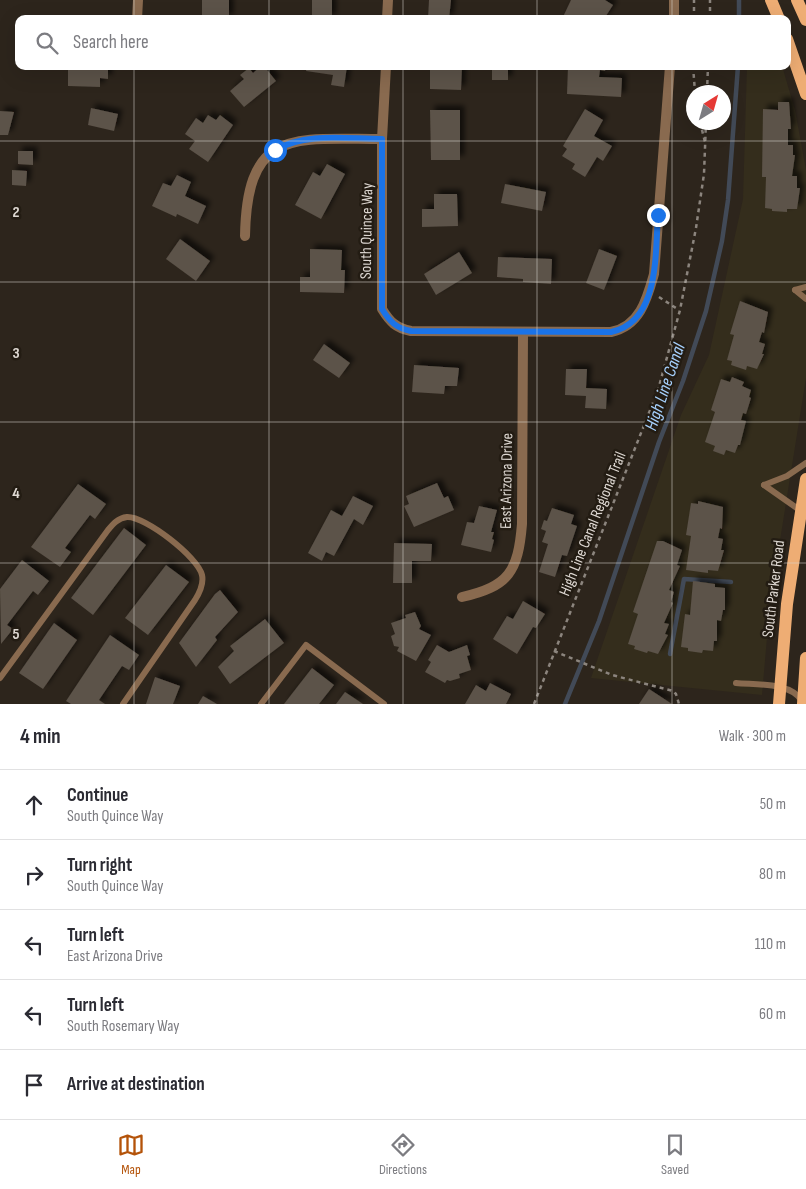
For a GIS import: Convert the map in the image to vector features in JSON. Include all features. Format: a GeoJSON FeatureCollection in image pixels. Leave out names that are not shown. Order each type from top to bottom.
{"type":"FeatureCollection","features":[{"type":"Feature","properties":{"kind":"main road"},"geometry":{"type":"LineString","coordinates":[[771,0],[777,15]]}},
{"type":"Feature","properties":{"kind":"main road"},"geometry":{"type":"LineString","coordinates":[[797,0],[806,20]]}},
{"type":"Feature","properties":{"kind":"main road"},"geometry":{"type":"LineString","coordinates":[[791,51],[806,94]]}},
{"type":"Feature","properties":{"kind":"main road","name":"South Parker Road"},"geometry":{"type":"LineString","coordinates":[[779,704],[787,604],[804,512],[806,479]]}},
{"type":"Feature","properties":{"kind":"main road"},"geometry":{"type":"LineString","coordinates":[[803,704],[806,658]]}},
{"type":"Feature","properties":{"kind":"street"},"geometry":{"type":"LineString","coordinates":[[137,15],[138,0]]}},
{"type":"Feature","properties":{"kind":"street"},"geometry":{"type":"LineString","coordinates":[[387,15],[388,0]]}},
{"type":"Feature","properties":{"kind":"street"},"geometry":{"type":"LineString","coordinates":[[674,0],[674,15]]}},
{"type":"Feature","properties":{"kind":"street","name":"South Quince Way"},"geometry":{"type":"LineString","coordinates":[[386,70],[382,139],[382,309],[389,321],[399,328],[411,331],[523,333]]}},
{"type":"Feature","properties":{"kind":"street"},"geometry":{"type":"LineString","coordinates":[[523,333],[611,332],[623,329],[633,322],[640,312],[654,274],[670,70]]}},
{"type":"Feature","properties":{"kind":"street"},"geometry":{"type":"LineString","coordinates":[[245,236],[246,208],[252,179],[258,168],[275,150],[296,141],[309,139],[382,139]]}},
{"type":"Feature","properties":{"kind":"street","name":"East Arizona Drive"},"geometry":{"type":"LineString","coordinates":[[462,597],[497,586],[509,573],[518,553],[522,524],[523,333]]}},
{"type":"Feature","properties":{"kind":"lane"},"geometry":{"type":"LineString","coordinates":[[806,287],[795,290],[806,298]]}},
{"type":"Feature","properties":{"kind":"lane"},"geometry":{"type":"LineString","coordinates":[[804,512],[764,485],[788,476],[806,463]]}},
{"type":"Feature","properties":{"kind":"lane"},"geometry":{"type":"LineString","coordinates":[[0,678],[108,530],[119,520],[132,517],[150,525],[189,556],[200,568],[203,582],[195,600],[123,704]]}},
{"type":"Feature","properties":{"kind":"lane"},"geometry":{"type":"LineString","coordinates":[[261,704],[306,645],[384,704]]}},
{"type":"Feature","properties":{"kind":"lane"},"geometry":{"type":"LineString","coordinates":[[736,683],[780,687],[796,694],[803,704]]}},
{"type":"Feature","properties":{"kind":"path"},"geometry":{"type":"LineString","coordinates":[[694,0],[694,15]]}},
{"type":"Feature","properties":{"kind":"path"},"geometry":{"type":"LineString","coordinates":[[710,0],[710,15]]}},
{"type":"Feature","properties":{"kind":"path"},"geometry":{"type":"LineString","coordinates":[[693,70],[694,85]]}},
{"type":"Feature","properties":{"kind":"path"},"geometry":{"type":"LineString","coordinates":[[707,85],[708,70]]}},
{"type":"Feature","properties":{"kind":"path","name":"High Line Canal Regional Trail"},"geometry":{"type":"LineString","coordinates":[[702,130],[706,146]]}},
{"type":"Feature","properties":{"kind":"path","name":"High Line Canal Regional Trail"},"geometry":{"type":"LineString","coordinates":[[534,704],[651,408],[680,310],[699,208],[706,130]]}},
{"type":"Feature","properties":{"kind":"path"},"geometry":{"type":"LineString","coordinates":[[649,290],[680,310]]}},
{"type":"Feature","properties":{"kind":"path"},"geometry":{"type":"LineString","coordinates":[[554,651],[605,672],[673,691],[679,704]]}},
{"type":"Feature","properties":{"kind":"shaded area"},"geometry":{"type":"Polygon","coordinates":[[[747,70],[783,70],[795,110],[806,170],[806,378],[770,603],[762,695],[591,678],[681,415],[709,355],[743,199],[747,70]]]}},
{"type":"Feature","properties":{"kind":"building"},"geometry":{"type":"Polygon","coordinates":[[[202,0],[229,0],[229,15],[202,15],[202,0]]]}},
{"type":"Feature","properties":{"kind":"building"},"geometry":{"type":"Polygon","coordinates":[[[312,0],[332,0],[332,15],[312,15],[312,0]]]}},
{"type":"Feature","properties":{"kind":"building"},"geometry":{"type":"Polygon","coordinates":[[[429,0],[451,0],[449,15],[428,15],[429,0]]]}},
{"type":"Feature","properties":{"kind":"building"},"geometry":{"type":"Polygon","coordinates":[[[571,0],[605,0],[613,5],[607,15],[564,15],[571,0]]]}},
{"type":"Feature","properties":{"kind":"building"},"geometry":{"type":"Polygon","coordinates":[[[68,70],[108,70],[108,79],[100,78],[100,87],[68,86],[68,70]]]}},
{"type":"Feature","properties":{"kind":"building"},"geometry":{"type":"Polygon","coordinates":[[[246,70],[251,70],[253,73],[256,70],[267,70],[276,81],[244,107],[230,91],[244,79],[240,75],[246,70]]]}},
{"type":"Feature","properties":{"kind":"building"},"geometry":{"type":"Polygon","coordinates":[[[346,70],[344,87],[331,85],[333,75],[306,71],[346,70]]]}},
{"type":"Feature","properties":{"kind":"building"},"geometry":{"type":"Polygon","coordinates":[[[430,70],[462,70],[461,90],[430,89],[430,70]]]}},
{"type":"Feature","properties":{"kind":"building"},"geometry":{"type":"Polygon","coordinates":[[[492,70],[508,70],[508,80],[492,80],[492,70]]]}},
{"type":"Feature","properties":{"kind":"building"},"geometry":{"type":"Polygon","coordinates":[[[568,70],[600,70],[599,77],[622,78],[621,97],[567,94],[568,70]]]}},
{"type":"Feature","properties":{"kind":"building"},"geometry":{"type":"Polygon","coordinates":[[[778,102],[789,102],[791,129],[788,129],[788,145],[793,145],[793,155],[795,155],[792,176],[797,176],[797,188],[800,188],[797,209],[787,209],[787,212],[772,211],[772,209],[765,208],[766,177],[762,177],[763,109],[778,110],[778,102]]]}},
{"type":"Feature","properties":{"kind":"building"},"geometry":{"type":"Polygon","coordinates":[[[91,108],[118,114],[114,131],[88,125],[91,108]]]}},
{"type":"Feature","properties":{"kind":"building"},"geometry":{"type":"Polygon","coordinates":[[[585,109],[603,120],[594,136],[612,146],[603,161],[597,157],[585,177],[572,169],[575,164],[562,156],[567,149],[563,146],[585,109]]]}},
{"type":"Feature","properties":{"kind":"building"},"geometry":{"type":"Polygon","coordinates":[[[430,110],[460,110],[460,160],[431,160],[430,110]]]}},
{"type":"Feature","properties":{"kind":"building"},"geometry":{"type":"Polygon","coordinates":[[[0,111],[14,112],[8,135],[0,135],[0,111]]]}},
{"type":"Feature","properties":{"kind":"building"},"geometry":{"type":"Polygon","coordinates":[[[208,115],[216,120],[220,115],[233,125],[208,162],[189,149],[195,141],[185,134],[196,118],[203,123],[208,115]]]}},
{"type":"Feature","properties":{"kind":"building"},"geometry":{"type":"Polygon","coordinates":[[[18,151],[33,151],[33,165],[18,164],[18,151]]]}},
{"type":"Feature","properties":{"kind":"building"},"geometry":{"type":"Polygon","coordinates":[[[327,164],[345,174],[321,219],[295,205],[313,172],[320,176],[327,164]]]}},
{"type":"Feature","properties":{"kind":"building"},"geometry":{"type":"Polygon","coordinates":[[[12,170],[27,171],[26,186],[12,185],[12,170]]]}},
{"type":"Feature","properties":{"kind":"building"},"geometry":{"type":"Polygon","coordinates":[[[177,175],[191,182],[185,196],[206,206],[198,224],[177,214],[176,217],[152,206],[163,183],[171,186],[177,175]]]}},
{"type":"Feature","properties":{"kind":"building"},"geometry":{"type":"Polygon","coordinates":[[[505,184],[546,192],[542,211],[501,203],[505,184]]]}},
{"type":"Feature","properties":{"kind":"building"},"geometry":{"type":"Polygon","coordinates":[[[434,194],[457,194],[458,226],[422,227],[422,209],[434,209],[434,194]]]}},
{"type":"Feature","properties":{"kind":"building"},"geometry":{"type":"Polygon","coordinates":[[[180,239],[210,261],[196,281],[166,259],[180,239]]]}},
{"type":"Feature","properties":{"kind":"building"},"geometry":{"type":"Polygon","coordinates":[[[310,249],[342,250],[341,270],[345,270],[344,293],[300,292],[300,277],[310,277],[310,249]]]}},
{"type":"Feature","properties":{"kind":"building"},"geometry":{"type":"Polygon","coordinates":[[[599,249],[617,256],[604,290],[586,283],[599,249]]]}},
{"type":"Feature","properties":{"kind":"building"},"geometry":{"type":"Polygon","coordinates":[[[459,252],[472,273],[436,295],[424,274],[459,252]]]}},
{"type":"Feature","properties":{"kind":"building"},"geometry":{"type":"Polygon","coordinates":[[[498,257],[552,259],[551,284],[523,282],[523,279],[497,277],[498,257]]]}},
{"type":"Feature","properties":{"kind":"building"},"geometry":{"type":"Polygon","coordinates":[[[740,301],[768,312],[764,333],[762,332],[759,342],[765,344],[762,354],[764,354],[757,369],[747,366],[746,370],[731,365],[732,361],[727,360],[734,335],[730,334],[740,301]]]}},
{"type":"Feature","properties":{"kind":"building"},"geometry":{"type":"Polygon","coordinates":[[[324,344],[350,363],[339,378],[313,360],[324,344]]]}},
{"type":"Feature","properties":{"kind":"building"},"geometry":{"type":"Polygon","coordinates":[[[414,365],[459,368],[457,386],[445,386],[444,394],[412,392],[414,365]]]}},
{"type":"Feature","properties":{"kind":"building"},"geometry":{"type":"Polygon","coordinates":[[[566,369],[587,369],[586,388],[607,389],[606,409],[585,408],[586,396],[565,395],[566,369]]]}},
{"type":"Feature","properties":{"kind":"building"},"geometry":{"type":"Polygon","coordinates":[[[732,377],[744,382],[742,386],[751,390],[749,397],[751,398],[746,414],[743,413],[741,420],[746,421],[740,445],[738,445],[735,453],[726,450],[724,455],[713,451],[715,446],[705,442],[715,412],[711,410],[721,379],[730,382],[732,377]]]}},
{"type":"Feature","properties":{"kind":"building"},"geometry":{"type":"Polygon","coordinates":[[[437,483],[444,498],[448,496],[454,510],[414,527],[404,506],[409,504],[406,496],[437,483]]]}},
{"type":"Feature","properties":{"kind":"building"},"geometry":{"type":"Polygon","coordinates":[[[78,484],[106,504],[95,519],[90,515],[65,548],[71,552],[60,567],[31,547],[78,484]]]}},
{"type":"Feature","properties":{"kind":"building"},"geometry":{"type":"Polygon","coordinates":[[[353,496],[373,506],[363,525],[354,519],[334,556],[326,552],[322,561],[308,553],[331,510],[342,516],[353,496]]]}},
{"type":"Feature","properties":{"kind":"building"},"geometry":{"type":"Polygon","coordinates":[[[698,501],[723,507],[722,529],[720,528],[718,538],[723,539],[721,550],[724,550],[718,571],[708,570],[708,573],[686,570],[691,536],[686,535],[691,503],[698,504],[698,501]]]}},
{"type":"Feature","properties":{"kind":"building"},"geometry":{"type":"Polygon","coordinates":[[[479,506],[497,510],[491,532],[494,532],[492,539],[494,540],[491,552],[461,545],[467,522],[474,523],[479,506]]]}},
{"type":"Feature","properties":{"kind":"building"},"geometry":{"type":"Polygon","coordinates":[[[552,508],[574,515],[571,524],[577,526],[567,556],[562,555],[555,577],[539,572],[548,544],[542,542],[546,531],[541,529],[544,520],[547,521],[552,508]]]}},
{"type":"Feature","properties":{"kind":"building"},"geometry":{"type":"Polygon","coordinates":[[[124,528],[146,545],[93,615],[71,598],[124,528]]]}},
{"type":"Feature","properties":{"kind":"building"},"geometry":{"type":"Polygon","coordinates":[[[657,541],[663,541],[682,550],[677,565],[680,566],[669,590],[674,592],[671,602],[673,603],[664,623],[669,624],[665,634],[668,635],[658,654],[634,649],[635,646],[628,644],[638,614],[633,612],[657,541]]]}},
{"type":"Feature","properties":{"kind":"building"},"geometry":{"type":"Polygon","coordinates":[[[394,543],[432,544],[431,561],[412,561],[412,583],[393,583],[394,543]]]}},
{"type":"Feature","properties":{"kind":"building"},"geometry":{"type":"Polygon","coordinates":[[[22,560],[49,581],[38,595],[33,591],[7,625],[13,629],[1,644],[0,589],[22,560]]]}},
{"type":"Feature","properties":{"kind":"building"},"geometry":{"type":"Polygon","coordinates":[[[166,565],[189,582],[148,635],[125,618],[166,565]]]}},
{"type":"Feature","properties":{"kind":"building"},"geometry":{"type":"Polygon","coordinates":[[[693,581],[715,584],[715,587],[725,588],[725,610],[723,610],[721,621],[717,620],[717,641],[714,641],[713,651],[703,650],[702,653],[688,651],[688,648],[681,647],[685,614],[690,615],[693,581]]]}},
{"type":"Feature","properties":{"kind":"building"},"geometry":{"type":"Polygon","coordinates":[[[220,590],[238,612],[215,637],[217,640],[196,667],[179,643],[215,594],[220,590]]]}},
{"type":"Feature","properties":{"kind":"building"},"geometry":{"type":"Polygon","coordinates":[[[523,601],[545,614],[536,628],[533,627],[517,654],[493,639],[507,616],[513,619],[523,601]]]}},
{"type":"Feature","properties":{"kind":"building"},"geometry":{"type":"Polygon","coordinates":[[[415,612],[421,626],[419,629],[431,635],[416,661],[397,651],[399,647],[394,646],[391,636],[395,634],[391,623],[406,618],[405,615],[415,612]]]}},
{"type":"Feature","properties":{"kind":"building"},"geometry":{"type":"Polygon","coordinates":[[[265,619],[284,643],[230,684],[218,667],[234,651],[230,646],[265,619]]]}},
{"type":"Feature","properties":{"kind":"building"},"geometry":{"type":"Polygon","coordinates":[[[54,623],[77,640],[43,689],[19,673],[54,623]]]}},
{"type":"Feature","properties":{"kind":"building"},"geometry":{"type":"Polygon","coordinates":[[[110,635],[139,655],[129,670],[122,666],[99,700],[105,704],[71,704],[66,701],[110,635]]]}},
{"type":"Feature","properties":{"kind":"building"},"geometry":{"type":"Polygon","coordinates":[[[437,645],[449,652],[467,645],[470,655],[467,656],[471,670],[459,674],[460,678],[447,680],[445,683],[425,672],[431,662],[428,660],[437,645]]]}},
{"type":"Feature","properties":{"kind":"building"},"geometry":{"type":"Polygon","coordinates":[[[312,668],[334,685],[319,704],[284,704],[312,668]]]}},
{"type":"Feature","properties":{"kind":"building"},"geometry":{"type":"Polygon","coordinates":[[[155,677],[180,686],[173,704],[146,704],[155,677]]]}},
{"type":"Feature","properties":{"kind":"building"},"geometry":{"type":"Polygon","coordinates":[[[490,683],[511,694],[506,704],[465,704],[476,685],[486,691],[490,683]]]}},
{"type":"Feature","properties":{"kind":"building"},"geometry":{"type":"Polygon","coordinates":[[[649,689],[672,704],[639,704],[649,689]]]}},
{"type":"Feature","properties":{"kind":"building"},"geometry":{"type":"Polygon","coordinates":[[[345,692],[363,704],[336,704],[345,692]]]}},
{"type":"Feature","properties":{"kind":"building"},"geometry":{"type":"Polygon","coordinates":[[[203,696],[217,704],[198,704],[203,696]]]}},
{"type":"Feature","properties":{"kind":"waterway","name":"High Line Canal"},"geometry":{"type":"LineString","coordinates":[[739,0],[739,15]]}},
{"type":"Feature","properties":{"kind":"waterway","name":"High Line Canal"},"geometry":{"type":"LineString","coordinates":[[565,704],[599,621],[659,442],[683,381],[706,311],[722,241],[728,200],[738,70]]}},
{"type":"Feature","properties":{"kind":"waterway"},"geometry":{"type":"LineString","coordinates":[[670,654],[684,579],[731,582]]}},
{"type":"Feature","properties":{"kind":"route"},"geometry":{"type":"LineString","coordinates":[[275,150],[296,141],[309,139],[382,139],[382,309],[389,321],[399,328],[411,331],[523,333],[611,332],[623,329],[633,322],[647,300],[654,274],[658,215]]}}]}
